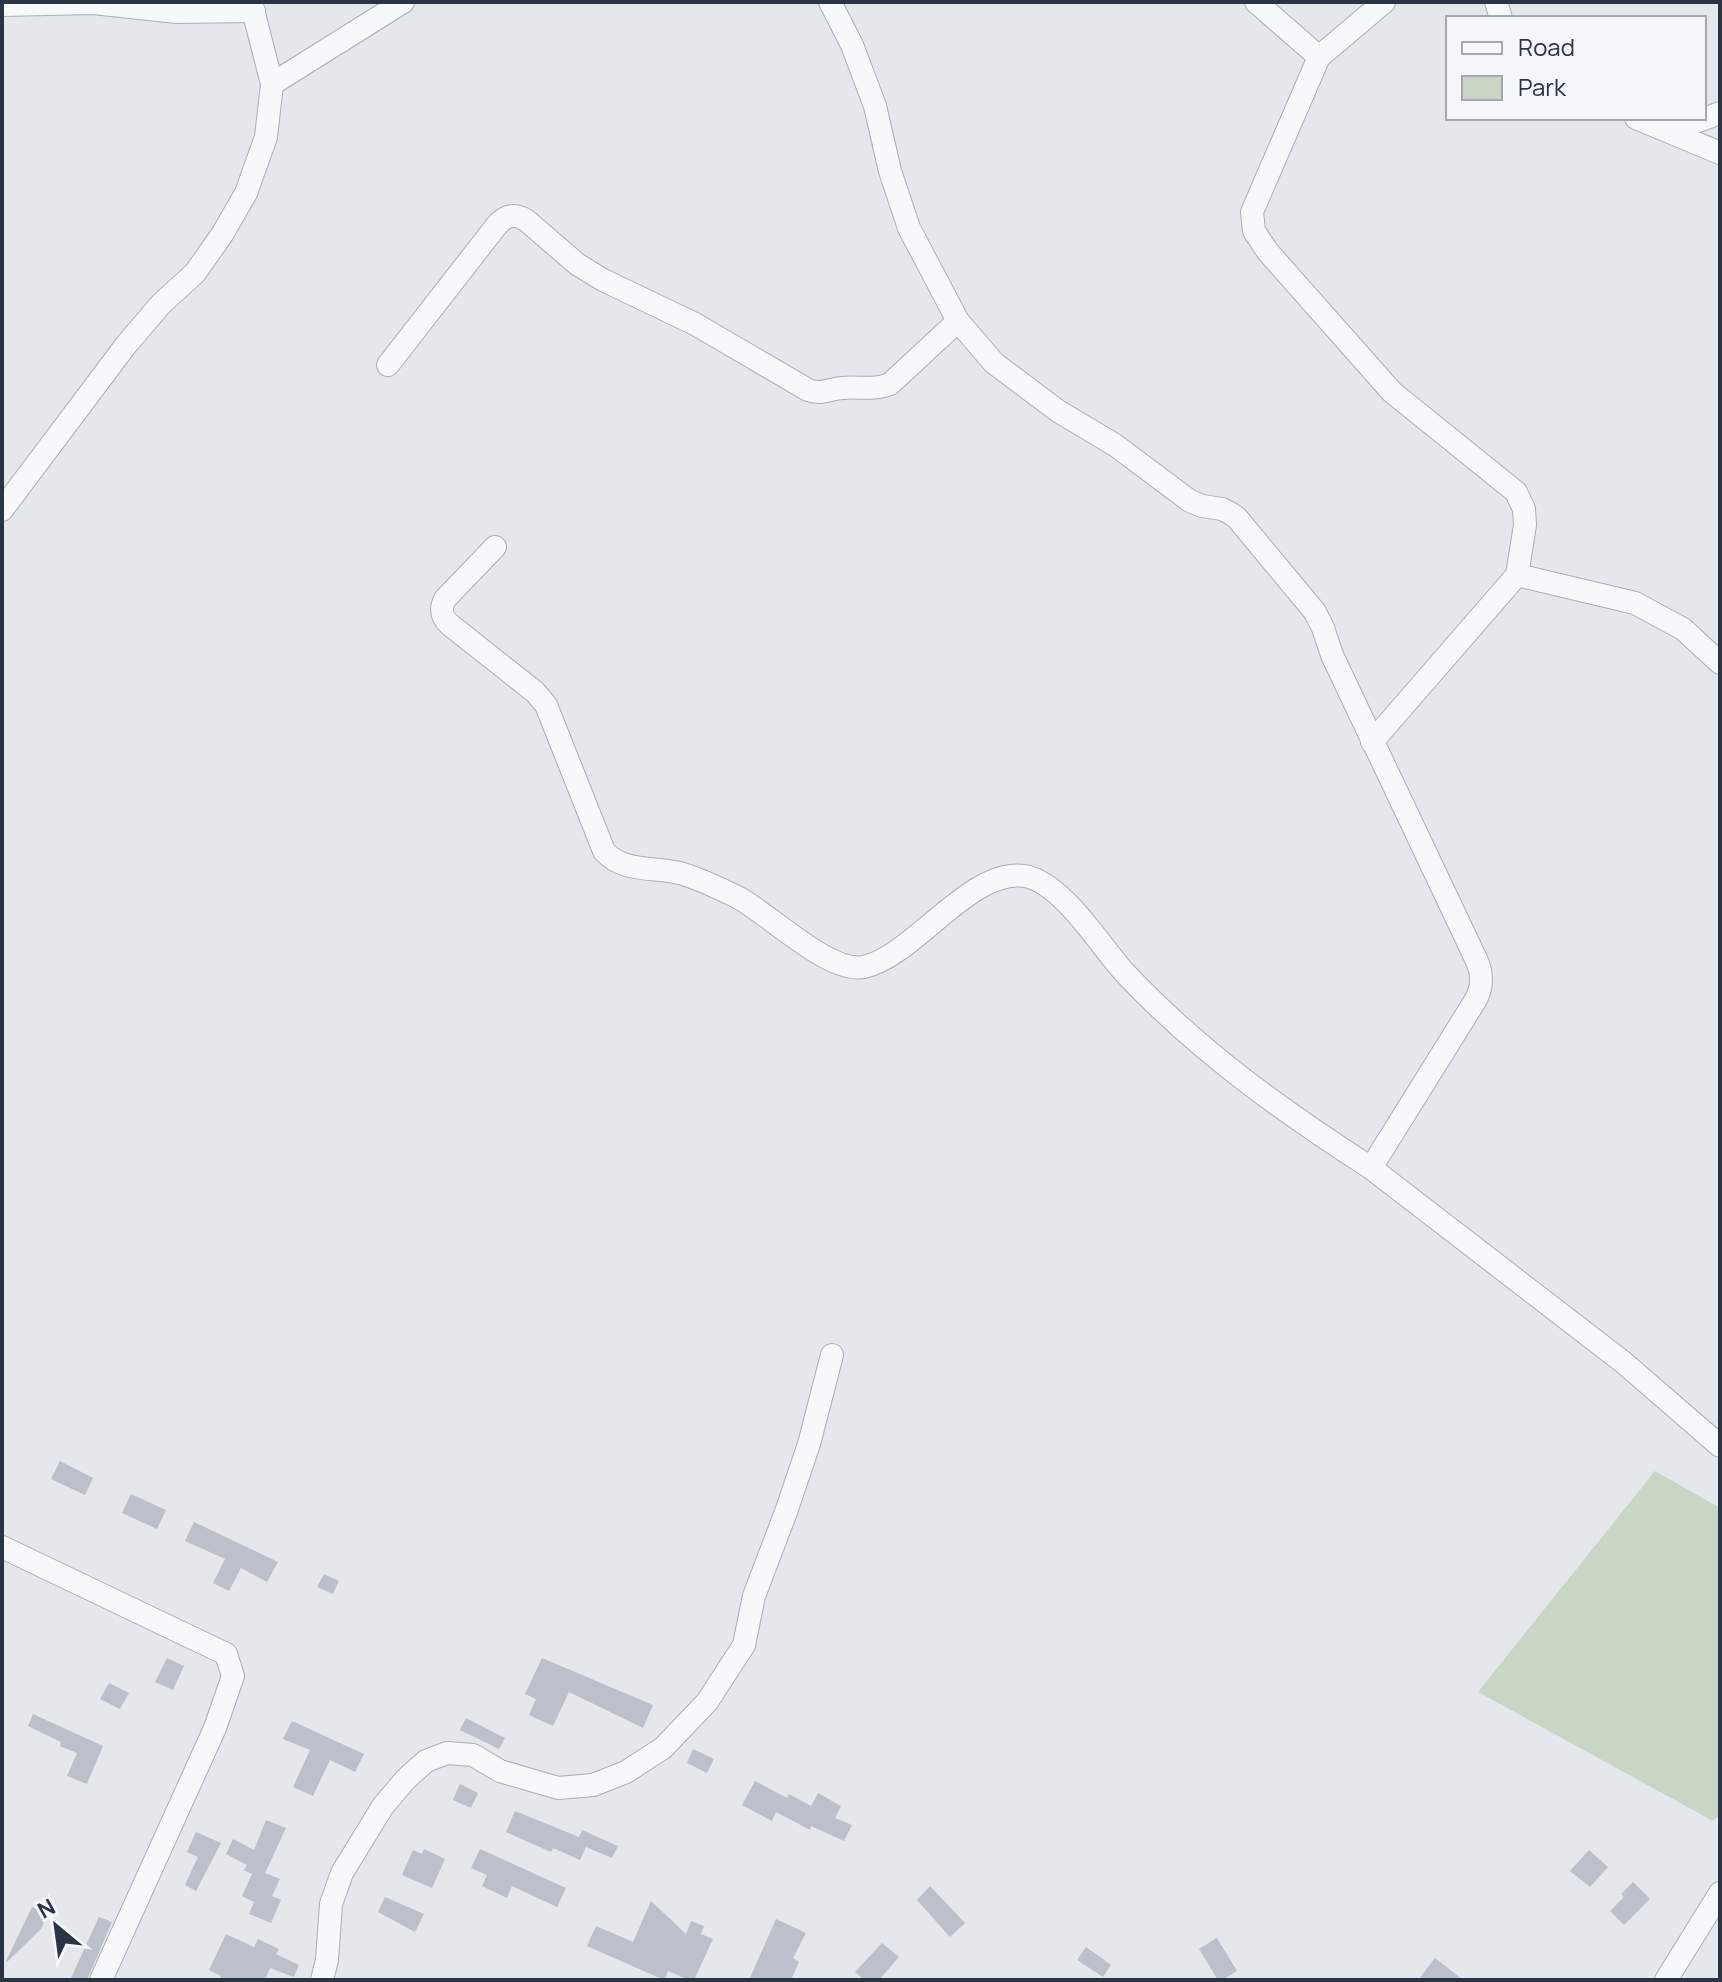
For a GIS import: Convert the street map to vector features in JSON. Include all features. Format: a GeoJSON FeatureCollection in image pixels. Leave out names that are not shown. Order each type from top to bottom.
{"type":"FeatureCollection","features":[{"type":"Feature","properties":{"kind":"street"},"geometry":{"type":"LineString","coordinates":[[272,84],[403,2]]}},
{"type":"Feature","properties":{"kind":"street"},"geometry":{"type":"LineString","coordinates":[[830,2],[852,45],[875,106],[890,171],[909,228],[958,321],[994,363],[1058,411],[1115,445],[1190,501],[1237,518],[1315,612],[1323,628],[1332,655],[1482,975],[1475,1001],[1371,1168]]}},
{"type":"Feature","properties":{"kind":"street"},"geometry":{"type":"LineString","coordinates":[[1256,2],[1319,57]]}},
{"type":"Feature","properties":{"kind":"street"},"geometry":{"type":"LineString","coordinates":[[1372,742],[1517,575],[1525,525],[1524,509],[1516,492],[1392,392],[1268,252],[1254,231],[1252,212],[1319,57],[1384,2]]}},
{"type":"Feature","properties":{"kind":"street"},"geometry":{"type":"LineString","coordinates":[[2,5],[93,3],[177,12],[253,7],[272,84],[266,137],[246,193],[223,233],[195,273],[161,304],[126,345],[2,510]]}},
{"type":"Feature","properties":{"kind":"street"},"geometry":{"type":"LineString","coordinates":[[1641,120],[1720,153]]}},
{"type":"Feature","properties":{"kind":"street"},"geometry":{"type":"LineString","coordinates":[[1671,131],[1701,120]]}},
{"type":"Feature","properties":{"kind":"street"},"geometry":{"type":"LineString","coordinates":[[388,365],[497,225],[510,215],[526,220],[577,264],[603,280],[695,324],[817,393],[845,387],[879,388],[890,384],[958,321]]}},
{"type":"Feature","properties":{"kind":"street"},"geometry":{"type":"LineString","coordinates":[[495,547],[445,599],[442,615],[449,624],[535,692],[546,705],[604,851],[618,863],[695,878],[740,899],[843,967],[862,967],[884,959],[988,883],[1025,876],[1049,885],[1123,971],[1202,1046],[1284,1110],[1371,1168],[1623,1362],[1720,1446]]}},
{"type":"Feature","properties":{"kind":"street"},"geometry":{"type":"LineString","coordinates":[[1517,575],[1635,603],[1683,629],[1720,663]]}},
{"type":"Feature","properties":{"kind":"street"},"geometry":{"type":"LineString","coordinates":[[322,1980],[327,1960],[331,1904],[342,1873],[383,1806],[426,1761],[447,1753],[473,1755],[500,1771],[558,1788],[593,1785],[626,1772],[663,1748],[707,1702],[744,1645],[754,1596],[809,1444],[832,1355]]}},
{"type":"Feature","properties":{"kind":"street"},"geometry":{"type":"LineString","coordinates":[[2,1547],[226,1654],[233,1676],[215,1728],[101,1980]]}},
{"type":"Feature","properties":{"kind":"street"},"geometry":{"type":"LineString","coordinates":[[1666,1980],[1720,1893]]}},
{"type":"Feature","properties":{"kind":"green space"},"geometry":{"type":"Polygon","coordinates":[[[1655,1471],[1720,1508],[1720,1814],[1713,1821],[1478,1692],[1655,1471]]]}},
{"type":"Feature","properties":{"kind":"building"},"geometry":{"type":"Polygon","coordinates":[[[60,1461],[93,1478],[85,1495],[51,1479],[60,1461]]]}},
{"type":"Feature","properties":{"kind":"building"},"geometry":{"type":"Polygon","coordinates":[[[131,1494],[166,1510],[157,1529],[122,1513],[131,1494]]]}},
{"type":"Feature","properties":{"kind":"building"},"geometry":{"type":"Polygon","coordinates":[[[194,1522],[278,1562],[267,1582],[241,1568],[229,1591],[213,1583],[225,1559],[185,1541],[194,1522]]]}},
{"type":"Feature","properties":{"kind":"building"},"geometry":{"type":"Polygon","coordinates":[[[324,1574],[339,1581],[333,1594],[317,1587],[324,1574]]]}},
{"type":"Feature","properties":{"kind":"building"},"geometry":{"type":"Polygon","coordinates":[[[167,1658],[184,1666],[173,1690],[155,1682],[167,1658]]]}},
{"type":"Feature","properties":{"kind":"building"},"geometry":{"type":"Polygon","coordinates":[[[542,1658],[653,1705],[643,1728],[569,1692],[553,1726],[529,1715],[536,1699],[525,1694],[542,1658]]]}},
{"type":"Feature","properties":{"kind":"building"},"geometry":{"type":"Polygon","coordinates":[[[109,1683],[129,1693],[120,1709],[100,1699],[109,1683]]]}},
{"type":"Feature","properties":{"kind":"building"},"geometry":{"type":"Polygon","coordinates":[[[33,1714],[103,1746],[87,1784],[67,1776],[77,1753],[28,1726],[33,1714]]]}},
{"type":"Feature","properties":{"kind":"building"},"geometry":{"type":"Polygon","coordinates":[[[466,1718],[505,1738],[499,1749],[460,1730],[466,1718]]]}},
{"type":"Feature","properties":{"kind":"building"},"geometry":{"type":"Polygon","coordinates":[[[292,1721],[364,1754],[355,1772],[330,1760],[313,1796],[293,1787],[310,1750],[283,1739],[292,1721]]]}},
{"type":"Feature","properties":{"kind":"building"},"geometry":{"type":"Polygon","coordinates":[[[693,1749],[714,1759],[707,1773],[687,1763],[693,1749]]]}},
{"type":"Feature","properties":{"kind":"building"},"geometry":{"type":"Polygon","coordinates":[[[755,1781],[787,1798],[789,1794],[811,1806],[818,1793],[841,1806],[835,1818],[852,1825],[844,1841],[811,1826],[810,1830],[776,1812],[772,1821],[742,1805],[755,1781]]]}},
{"type":"Feature","properties":{"kind":"building"},"geometry":{"type":"Polygon","coordinates":[[[460,1784],[478,1793],[471,1808],[453,1800],[460,1784]]]}},
{"type":"Feature","properties":{"kind":"building"},"geometry":{"type":"Polygon","coordinates":[[[515,1811],[579,1837],[582,1830],[618,1846],[612,1858],[586,1847],[580,1860],[553,1848],[551,1852],[506,1832],[515,1811]]]}},
{"type":"Feature","properties":{"kind":"building"},"geometry":{"type":"Polygon","coordinates":[[[266,1820],[286,1828],[265,1873],[280,1879],[272,1896],[281,1900],[271,1923],[249,1914],[254,1902],[242,1896],[252,1874],[244,1870],[247,1865],[226,1854],[233,1839],[254,1850],[266,1820]]]}},
{"type":"Feature","properties":{"kind":"building"},"geometry":{"type":"Polygon","coordinates":[[[196,1832],[221,1843],[196,1891],[185,1885],[198,1857],[187,1852],[196,1832]]]}},
{"type":"Feature","properties":{"kind":"building"},"geometry":{"type":"Polygon","coordinates":[[[424,1849],[445,1859],[432,1888],[402,1875],[413,1850],[422,1854],[424,1849]]]}},
{"type":"Feature","properties":{"kind":"building"},"geometry":{"type":"Polygon","coordinates":[[[480,1849],[566,1888],[557,1907],[512,1886],[507,1898],[482,1886],[487,1875],[471,1868],[480,1849]]]}},
{"type":"Feature","properties":{"kind":"building"},"geometry":{"type":"Polygon","coordinates":[[[1589,1850],[1608,1867],[1590,1887],[1570,1871],[1589,1850]]]}},
{"type":"Feature","properties":{"kind":"building"},"geometry":{"type":"Polygon","coordinates":[[[1633,1882],[1650,1899],[1624,1925],[1610,1911],[1633,1882]]]}},
{"type":"Feature","properties":{"kind":"building"},"geometry":{"type":"Polygon","coordinates":[[[930,1886],[965,1923],[950,1937],[917,1900],[930,1886]]]}},
{"type":"Feature","properties":{"kind":"building"},"geometry":{"type":"Polygon","coordinates":[[[385,1897],[424,1914],[415,1932],[378,1912],[385,1897]]]}},
{"type":"Feature","properties":{"kind":"building"},"geometry":{"type":"Polygon","coordinates":[[[651,1901],[686,1934],[691,1921],[704,1926],[701,1934],[713,1939],[694,1980],[668,1971],[664,1980],[587,1946],[596,1926],[633,1942],[651,1901]]]}},
{"type":"Feature","properties":{"kind":"building"},"geometry":{"type":"Polygon","coordinates":[[[32,1907],[48,1914],[41,1929],[7,1962],[6,1961],[32,1907]]]}},
{"type":"Feature","properties":{"kind":"building"},"geometry":{"type":"Polygon","coordinates":[[[99,1917],[112,1922],[87,1980],[70,1980],[99,1917]]]}},
{"type":"Feature","properties":{"kind":"building"},"geometry":{"type":"Polygon","coordinates":[[[776,1919],[806,1933],[793,1958],[799,1962],[791,1980],[749,1980],[776,1919]]]}},
{"type":"Feature","properties":{"kind":"building"},"geometry":{"type":"Polygon","coordinates":[[[226,1934],[254,1947],[258,1939],[279,1949],[276,1954],[299,1965],[294,1977],[270,1968],[265,1980],[220,1980],[221,1976],[209,1970],[226,1934]]]}},
{"type":"Feature","properties":{"kind":"building"},"geometry":{"type":"Polygon","coordinates":[[[1217,1938],[1237,1971],[1222,1980],[1218,1980],[1199,1949],[1217,1938]]]}},
{"type":"Feature","properties":{"kind":"building"},"geometry":{"type":"Polygon","coordinates":[[[882,1943],[899,1957],[879,1980],[864,1980],[855,1972],[882,1943]]]}},
{"type":"Feature","properties":{"kind":"building"},"geometry":{"type":"Polygon","coordinates":[[[1086,1947],[1111,1965],[1103,1977],[1077,1960],[1086,1947]]]}},
{"type":"Feature","properties":{"kind":"building"},"geometry":{"type":"Polygon","coordinates":[[[1435,1958],[1463,1980],[1418,1980],[1435,1958]]]}}]}
